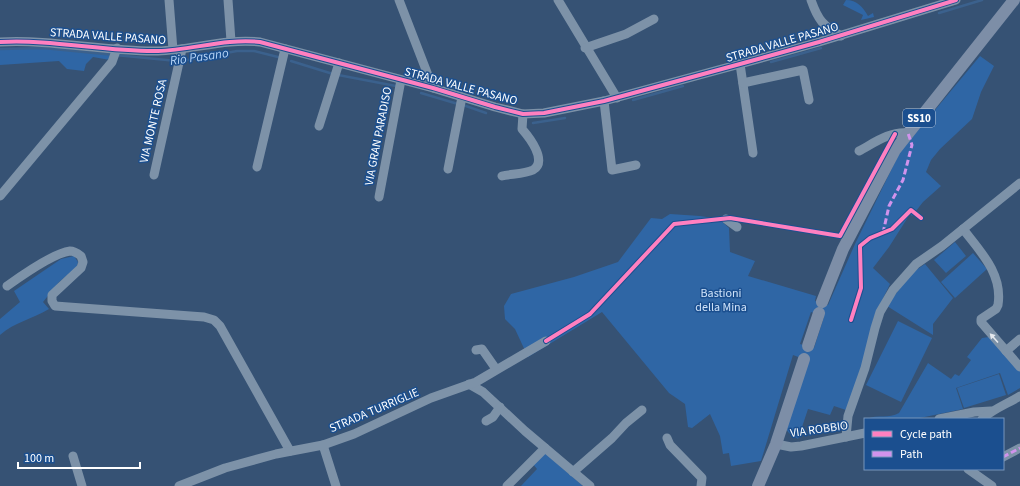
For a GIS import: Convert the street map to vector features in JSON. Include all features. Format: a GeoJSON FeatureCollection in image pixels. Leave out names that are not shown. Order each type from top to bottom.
{"type":"FeatureCollection","features":[{"type":"Feature","properties":{"kind":"main road","name":"SS10"},"geometry":{"type":"LineString","coordinates":[[808,346],[843,249],[895,150],[1014,0]]}},
{"type":"Feature","properties":{"kind":"main road"},"geometry":{"type":"LineString","coordinates":[[758,486],[776,444],[804,359]]}},
{"type":"Feature","properties":{"kind":"street","name":"VIA MONTE ROSA"},"geometry":{"type":"LineString","coordinates":[[154,175],[178,69],[178,52],[169,0]]}},
{"type":"Feature","properties":{"kind":"street"},"geometry":{"type":"LineString","coordinates":[[228,0],[231,41]]}},
{"type":"Feature","properties":{"kind":"street"},"geometry":{"type":"LineString","coordinates":[[399,0],[433,88]]}},
{"type":"Feature","properties":{"kind":"street"},"geometry":{"type":"LineString","coordinates":[[558,0],[585,48],[617,98]]}},
{"type":"Feature","properties":{"kind":"street"},"geometry":{"type":"LineString","coordinates":[[810,0],[816,14],[826,28],[841,36]]}},
{"type":"Feature","properties":{"kind":"street","name":"STRADA VALLE PASANO"},"geometry":{"type":"LineString","coordinates":[[0,42],[45,41],[116,53],[178,52],[231,41],[254,41],[285,49],[337,67],[433,88],[461,102],[523,114],[544,113],[604,102],[841,36],[956,0]]}},
{"type":"Feature","properties":{"kind":"street"},"geometry":{"type":"LineString","coordinates":[[585,48],[626,34],[654,19]]}},
{"type":"Feature","properties":{"kind":"street"},"geometry":{"type":"LineString","coordinates":[[257,166],[285,49]]}},
{"type":"Feature","properties":{"kind":"street"},"geometry":{"type":"LineString","coordinates":[[0,196],[116,53]]}},
{"type":"Feature","properties":{"kind":"street"},"geometry":{"type":"LineString","coordinates":[[740,64],[753,153]]}},
{"type":"Feature","properties":{"kind":"street"},"geometry":{"type":"LineString","coordinates":[[319,126],[334,81],[337,67]]}},
{"type":"Feature","properties":{"kind":"street"},"geometry":{"type":"LineString","coordinates":[[743,83],[803,70],[809,100]]}},
{"type":"Feature","properties":{"kind":"street","name":"VIA GRAN PARADISO"},"geometry":{"type":"LineString","coordinates":[[379,197],[401,80]]}},
{"type":"Feature","properties":{"kind":"street"},"geometry":{"type":"LineString","coordinates":[[448,169],[461,102]]}},
{"type":"Feature","properties":{"kind":"street"},"geometry":{"type":"LineString","coordinates":[[604,102],[612,170],[636,166]]}},
{"type":"Feature","properties":{"kind":"street"},"geometry":{"type":"LineString","coordinates":[[502,176],[532,170],[536,165],[538,157],[533,141],[522,129],[523,114]]}},
{"type":"Feature","properties":{"kind":"street"},"geometry":{"type":"LineString","coordinates":[[859,151],[884,137],[900,132],[908,133]]}},
{"type":"Feature","properties":{"kind":"street"},"geometry":{"type":"LineString","coordinates":[[846,437],[848,416],[865,368],[875,328],[880,312],[890,296],[916,264],[963,229],[1020,183]]}},
{"type":"Feature","properties":{"kind":"street"},"geometry":{"type":"LineString","coordinates":[[726,219],[737,227]]}},
{"type":"Feature","properties":{"kind":"street"},"geometry":{"type":"LineString","coordinates":[[963,229],[995,274],[998,305],[996,309],[981,319],[981,322],[1020,367]]}},
{"type":"Feature","properties":{"kind":"street"},"geometry":{"type":"LineString","coordinates":[[7,286],[30,270],[69,251],[75,252],[81,256],[83,262],[81,268],[52,295],[52,301],[55,306],[204,317],[214,320],[220,326],[290,451]]}},
{"type":"Feature","properties":{"kind":"street"},"geometry":{"type":"LineString","coordinates":[[1006,351],[1020,339]]}},
{"type":"Feature","properties":{"kind":"street","name":"STRADA TURRIGLIE"},"geometry":{"type":"LineString","coordinates":[[179,486],[225,468],[290,451],[323,445],[354,434],[431,398],[468,384],[546,341]]}},
{"type":"Feature","properties":{"kind":"street"},"geometry":{"type":"LineString","coordinates":[[476,350],[482,349],[496,369]]}},
{"type":"Feature","properties":{"kind":"street"},"geometry":{"type":"LineString","coordinates":[[468,384],[483,392],[590,486]]}},
{"type":"Feature","properties":{"kind":"street"},"geometry":{"type":"LineString","coordinates":[[946,418],[991,411],[1020,396]]}},
{"type":"Feature","properties":{"kind":"street"},"geometry":{"type":"LineString","coordinates":[[493,420],[500,408]]}},
{"type":"Feature","properties":{"kind":"street"},"geometry":{"type":"LineString","coordinates":[[573,472],[642,410]]}},
{"type":"Feature","properties":{"kind":"street"},"geometry":{"type":"LineString","coordinates":[[983,418],[991,411]]}},
{"type":"Feature","properties":{"kind":"street","name":"VIA ROBBIO"},"geometry":{"type":"LineString","coordinates":[[776,444],[791,447],[864,433]]}},
{"type":"Feature","properties":{"kind":"street"},"geometry":{"type":"LineString","coordinates":[[667,438],[670,445],[702,478],[701,486]]}},
{"type":"Feature","properties":{"kind":"street"},"geometry":{"type":"LineString","coordinates":[[323,445],[336,486]]}},
{"type":"Feature","properties":{"kind":"street"},"geometry":{"type":"LineString","coordinates":[[507,486],[545,448]]}},
{"type":"Feature","properties":{"kind":"street"},"geometry":{"type":"LineString","coordinates":[[1004,456],[1020,448]]}},
{"type":"Feature","properties":{"kind":"street"},"geometry":{"type":"LineString","coordinates":[[73,456],[82,486]]}},
{"type":"Feature","properties":{"kind":"street"},"geometry":{"type":"LineString","coordinates":[[974,470],[992,486]]}},
{"type":"Feature","properties":{"kind":"green space"},"geometry":{"type":"Polygon","coordinates":[[[846,0],[853,1],[862,7],[868,16],[873,13],[874,17],[861,20],[863,15],[843,5],[846,0]]]}},
{"type":"Feature","properties":{"kind":"green space"},"geometry":{"type":"Polygon","coordinates":[[[43,48],[112,55],[110,60],[93,57],[86,64],[84,71],[67,69],[59,61],[0,65],[0,49],[43,48]]]}},
{"type":"Feature","properties":{"kind":"green space","name":"Bastioni della Mina"},"geometry":{"type":"Polygon","coordinates":[[[980,56],[994,66],[981,92],[972,119],[940,149],[931,160],[926,172],[941,186],[923,202],[912,216],[910,214],[889,247],[873,268],[890,284],[874,317],[865,359],[846,410],[834,406],[830,415],[808,409],[798,439],[789,433],[786,429],[809,361],[793,355],[761,461],[731,466],[729,453],[723,454],[720,436],[710,414],[692,428],[688,427],[685,404],[669,393],[602,312],[528,357],[515,329],[505,319],[504,306],[511,294],[574,277],[618,262],[651,218],[662,219],[670,214],[719,219],[729,228],[730,252],[755,261],[748,276],[816,296],[815,301],[828,305],[855,244],[900,152],[980,56]],[[811,312],[800,344],[814,348],[824,317],[811,312]]]}},
{"type":"Feature","properties":{"kind":"green space"},"geometry":{"type":"Polygon","coordinates":[[[955,242],[966,256],[946,273],[934,260],[955,242]]]}},
{"type":"Feature","properties":{"kind":"green space"},"geometry":{"type":"Polygon","coordinates":[[[973,253],[987,269],[955,298],[941,282],[973,253]]]}},
{"type":"Feature","properties":{"kind":"green space"},"geometry":{"type":"Polygon","coordinates":[[[74,256],[78,262],[77,267],[59,282],[43,302],[49,309],[12,327],[0,335],[0,319],[20,302],[14,291],[61,259],[74,256]]]}},
{"type":"Feature","properties":{"kind":"green space"},"geometry":{"type":"Polygon","coordinates":[[[925,264],[953,298],[933,324],[933,335],[887,306],[910,274],[925,264]]]}},
{"type":"Feature","properties":{"kind":"green space"},"geometry":{"type":"Polygon","coordinates":[[[898,321],[932,338],[901,402],[866,385],[898,321]]]}},
{"type":"Feature","properties":{"kind":"green space"},"geometry":{"type":"Polygon","coordinates":[[[989,337],[1020,370],[1020,388],[1008,395],[1000,373],[956,388],[963,409],[920,418],[871,418],[891,416],[899,413],[928,363],[951,379],[955,374],[959,376],[971,360],[967,357],[982,338],[989,337]]]}},
{"type":"Feature","properties":{"kind":"green space"},"geometry":{"type":"Polygon","coordinates":[[[999,374],[1006,395],[964,408],[957,388],[999,374]]]}},
{"type":"Feature","properties":{"kind":"green space"},"geometry":{"type":"Polygon","coordinates":[[[544,452],[583,486],[521,486],[537,469],[533,464],[544,452]]]}},
{"type":"Feature","properties":{"kind":"waterway","name":"Rio Pasano"},"geometry":{"type":"LineString","coordinates":[[939,13],[982,0]]}},
{"type":"Feature","properties":{"kind":"waterway","name":"Rio Pasano"},"geometry":{"type":"LineString","coordinates":[[0,49],[43,48],[177,61]]}},
{"type":"Feature","properties":{"kind":"waterway","name":"Rio Pasano"},"geometry":{"type":"LineString","coordinates":[[771,62],[821,48]]}},
{"type":"Feature","properties":{"kind":"waterway","name":"Rio Pasano"},"geometry":{"type":"LineString","coordinates":[[182,61],[237,51],[254,51],[278,57]]}},
{"type":"Feature","properties":{"kind":"waterway","name":"Rio Pasano"},"geometry":{"type":"LineString","coordinates":[[291,61],[333,74],[396,86]]}},
{"type":"Feature","properties":{"kind":"waterway","name":"Rio Pasano"},"geometry":{"type":"LineString","coordinates":[[633,100],[683,86]]}},
{"type":"Feature","properties":{"kind":"waterway","name":"Rio Pasano"},"geometry":{"type":"LineString","coordinates":[[421,93],[458,104]]}},
{"type":"Feature","properties":{"kind":"waterway","name":"Rio Pasano"},"geometry":{"type":"LineString","coordinates":[[463,105],[486,113]]}},
{"type":"Feature","properties":{"kind":"waterway","name":"Rio Pasano"},"geometry":{"type":"LineString","coordinates":[[533,123],[565,118]]}},
{"type":"Feature","properties":{"kind":"marked path"},"geometry":{"type":"LineString","coordinates":[[883,233],[889,206],[903,180],[912,145],[908,133]]}},
{"type":"Feature","properties":{"kind":"marked path"},"geometry":{"type":"LineString","coordinates":[[1004,456],[1020,448]]}},
{"type":"Feature","properties":{"kind":"cycle path"},"geometry":{"type":"LineString","coordinates":[[0,42],[40,42],[138,51],[184,49],[247,41],[260,42],[433,88],[523,114],[544,113],[604,101],[819,42],[956,0]]}},
{"type":"Feature","properties":{"kind":"cycle path"},"geometry":{"type":"LineString","coordinates":[[546,341],[590,314],[674,224],[730,218],[840,236],[895,134]]}},
{"type":"Feature","properties":{"kind":"cycle path"},"geometry":{"type":"LineString","coordinates":[[851,320],[861,288],[860,246],[870,238],[892,229],[911,210],[921,218]]}}]}
